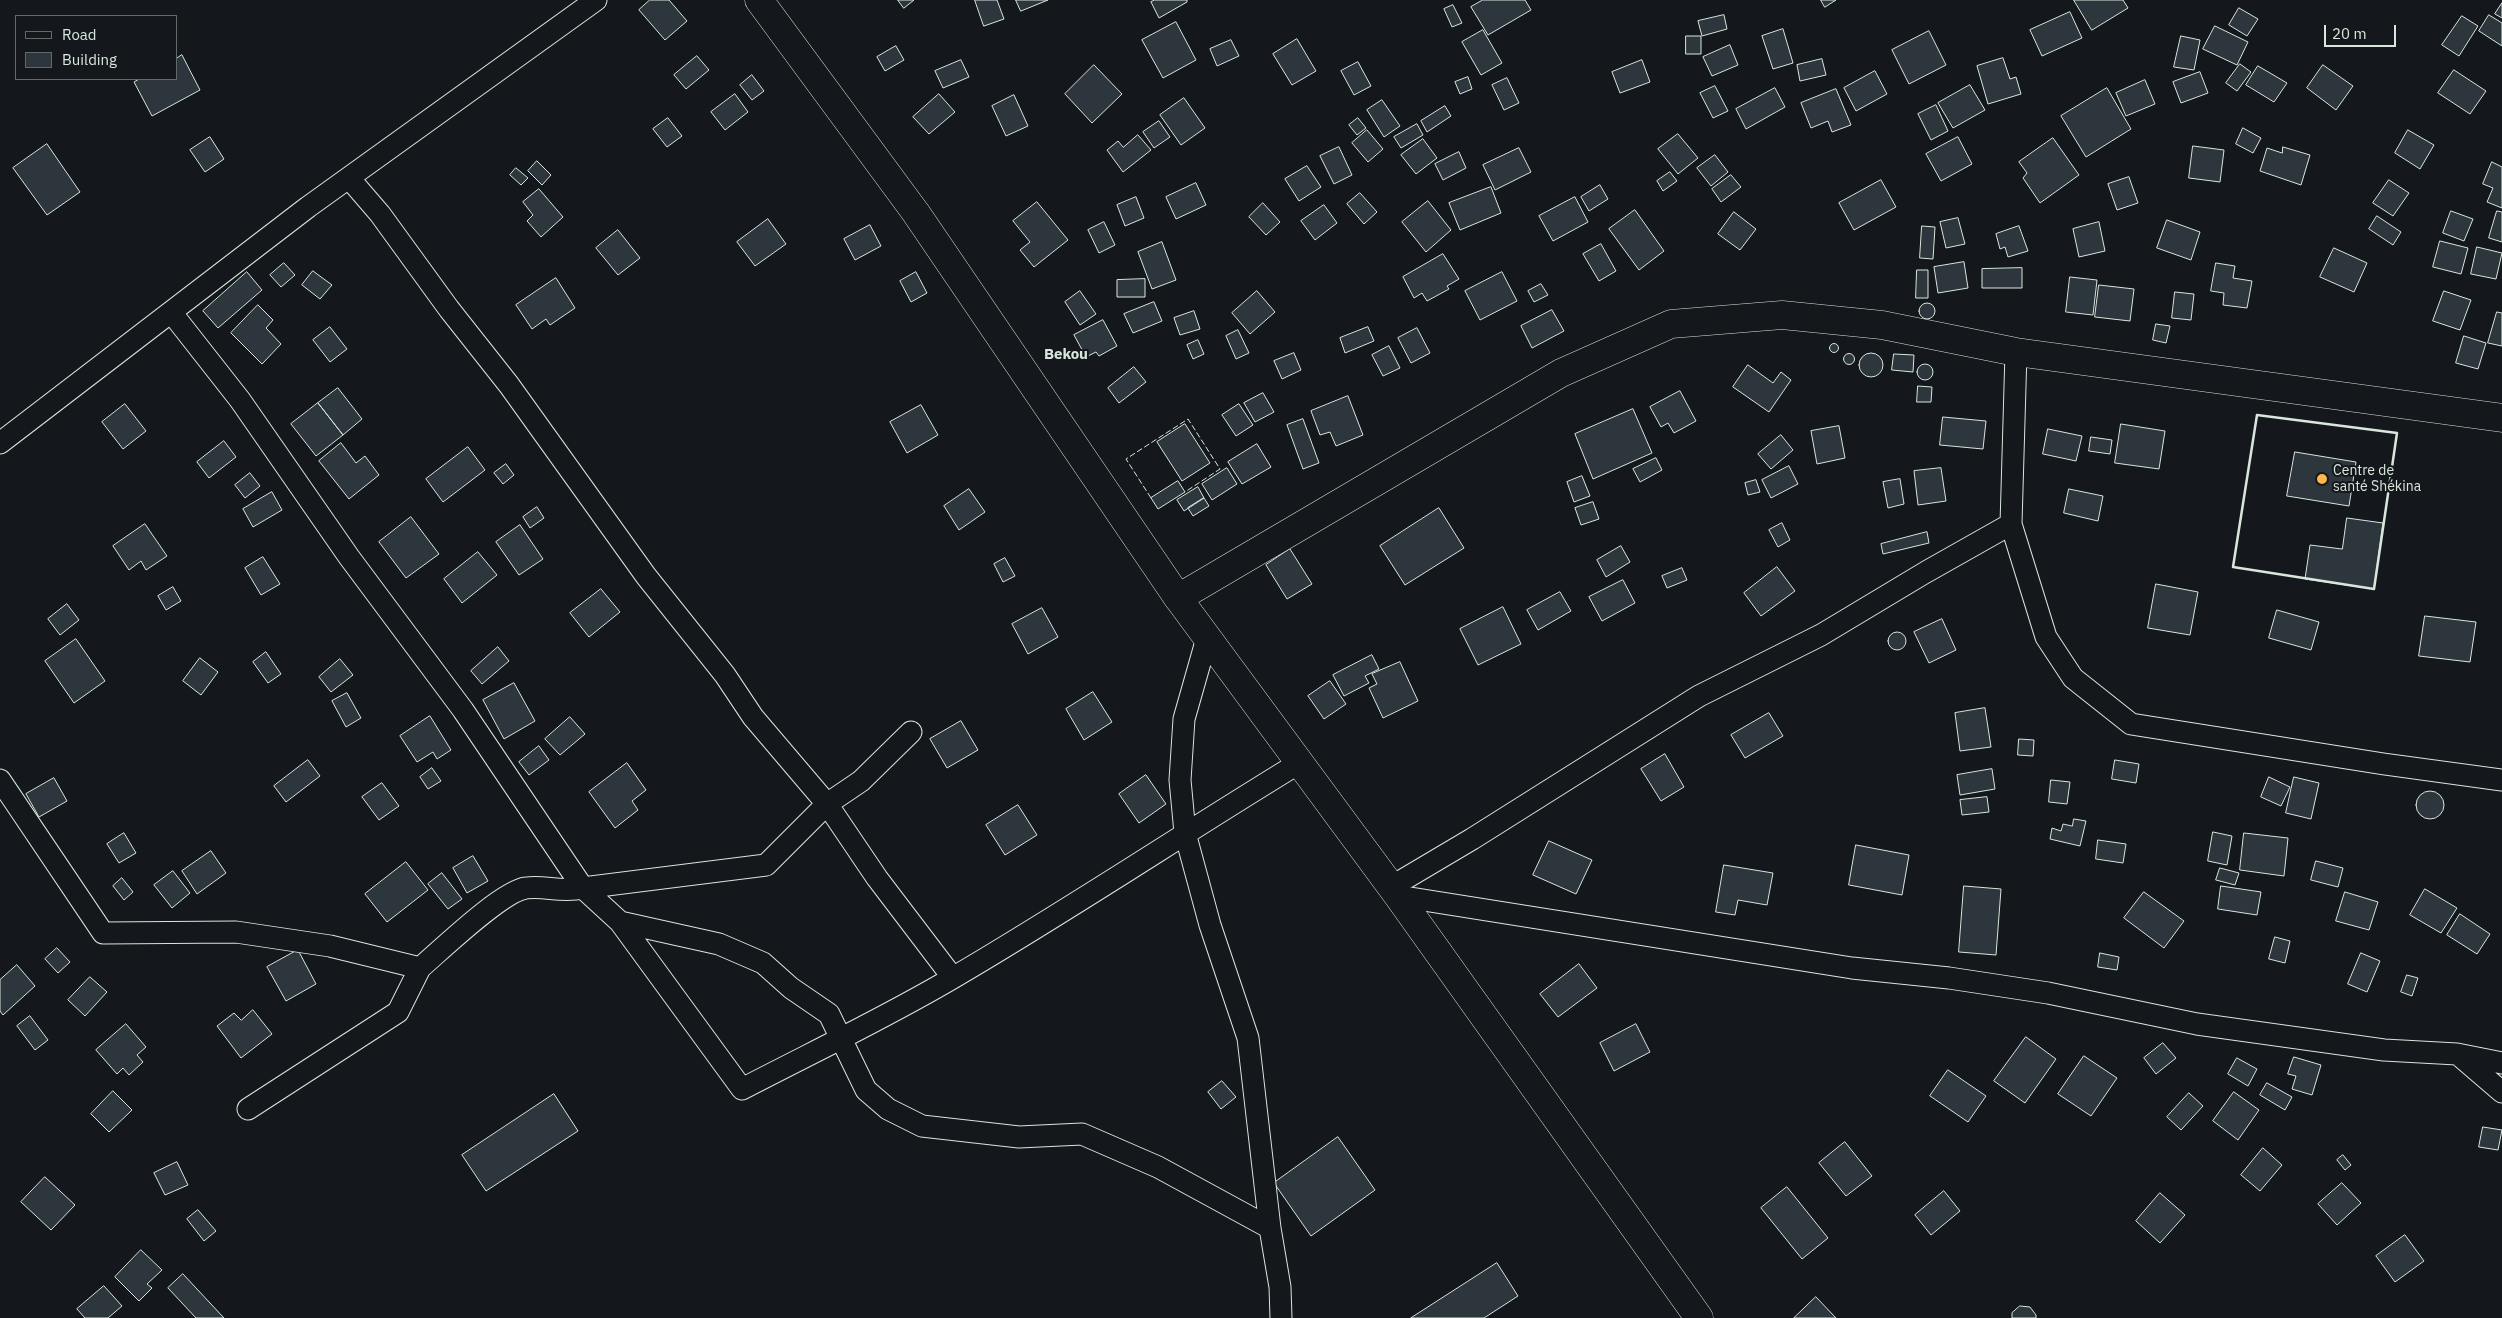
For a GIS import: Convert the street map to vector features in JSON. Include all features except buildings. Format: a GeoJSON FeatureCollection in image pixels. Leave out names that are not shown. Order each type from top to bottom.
{"type":"FeatureCollection","features":[{"type":"Feature","properties":{"kind":"main road"},"geometry":{"type":"LineString","coordinates":[[759,0],[916,213],[1178,598],[1395,891],[1699,1318]]}},
{"type":"Feature","properties":{"kind":"main road"},"geometry":{"type":"LineString","coordinates":[[1178,598],[1561,373],[1671,324],[1782,315],[1882,325],[2016,352],[2502,418]]}},
{"type":"Feature","properties":{"kind":"street"},"geometry":{"type":"LineString","coordinates":[[0,443],[349,178],[596,0]]}},
{"type":"Feature","properties":{"kind":"street"},"geometry":{"type":"LineString","coordinates":[[349,178],[380,214],[449,309],[509,384],[646,576],[725,675],[752,716],[827,804],[877,878],[954,978]]}},
{"type":"Feature","properties":{"kind":"street"},"geometry":{"type":"LineString","coordinates":[[171,312],[240,400],[349,557],[463,710],[583,888],[620,922],[742,1089],[954,978],[1078,904],[1185,833],[1299,763]]}},
{"type":"Feature","properties":{"kind":"street"},"geometry":{"type":"LineString","coordinates":[[2016,352],[2011,524],[2046,637],[2074,678],[2131,724],[2384,764],[2502,780]]}},
{"type":"Feature","properties":{"kind":"street"},"geometry":{"type":"LineString","coordinates":[[1395,891],[1472,839],[1699,696],[1821,635],[2011,524]]}},
{"type":"Feature","properties":{"kind":"street"},"geometry":{"type":"LineString","coordinates":[[1207,638],[1184,719],[1180,780],[1185,833],[1210,925],[1248,1038],[1270,1228],[1280,1287],[1281,1318]]}},
{"type":"Feature","properties":{"kind":"street"},"geometry":{"type":"LineString","coordinates":[[248,1109],[398,1012],[420,968],[497,902],[525,888],[568,892],[583,888],[766,865],[827,804],[861,781],[911,732]]}},
{"type":"Feature","properties":{"kind":"street"},"geometry":{"type":"LineString","coordinates":[[0,780],[103,934],[236,932],[330,946],[420,968]]}},
{"type":"Feature","properties":{"kind":"street"},"geometry":{"type":"LineString","coordinates":[[1395,891],[1852,968],[1949,978],[2048,993],[2197,1024],[2384,1050],[2457,1054],[2502,1063]]}},
{"type":"Feature","properties":{"kind":"street"},"geometry":{"type":"LineString","coordinates":[[620,922],[719,944],[763,963],[791,988],[829,1014],[866,1090],[888,1109],[922,1126],[1019,1137],[1082,1134],[1158,1167],[1270,1228]]}},
{"type":"Feature","properties":{"kind":"street"},"geometry":{"type":"LineString","coordinates":[[2457,1054],[2502,1092]]}},
{"type":"Feature","properties":{"kind":"fence"},"geometry":{"type":"LineString","coordinates":[[1151,498],[1126,459],[1188,419],[1220,469],[1185,492]]}},
{"type":"Feature","properties":{"kind":"wall"},"geometry":{"type":"LineString","coordinates":[[2257,415],[2397,433],[2374,589],[2233,567],[2257,415]]}},
{"type":"Feature","properties":{"kind":"place","name":"Centre de santé Shékina"},"geometry":{"type":"Point","coordinates":[2322,479]}},
{"type":"Feature","properties":{"kind":"district","name":"Bekou"},"geometry":{"type":"Point","coordinates":[1066,355]}}]}
